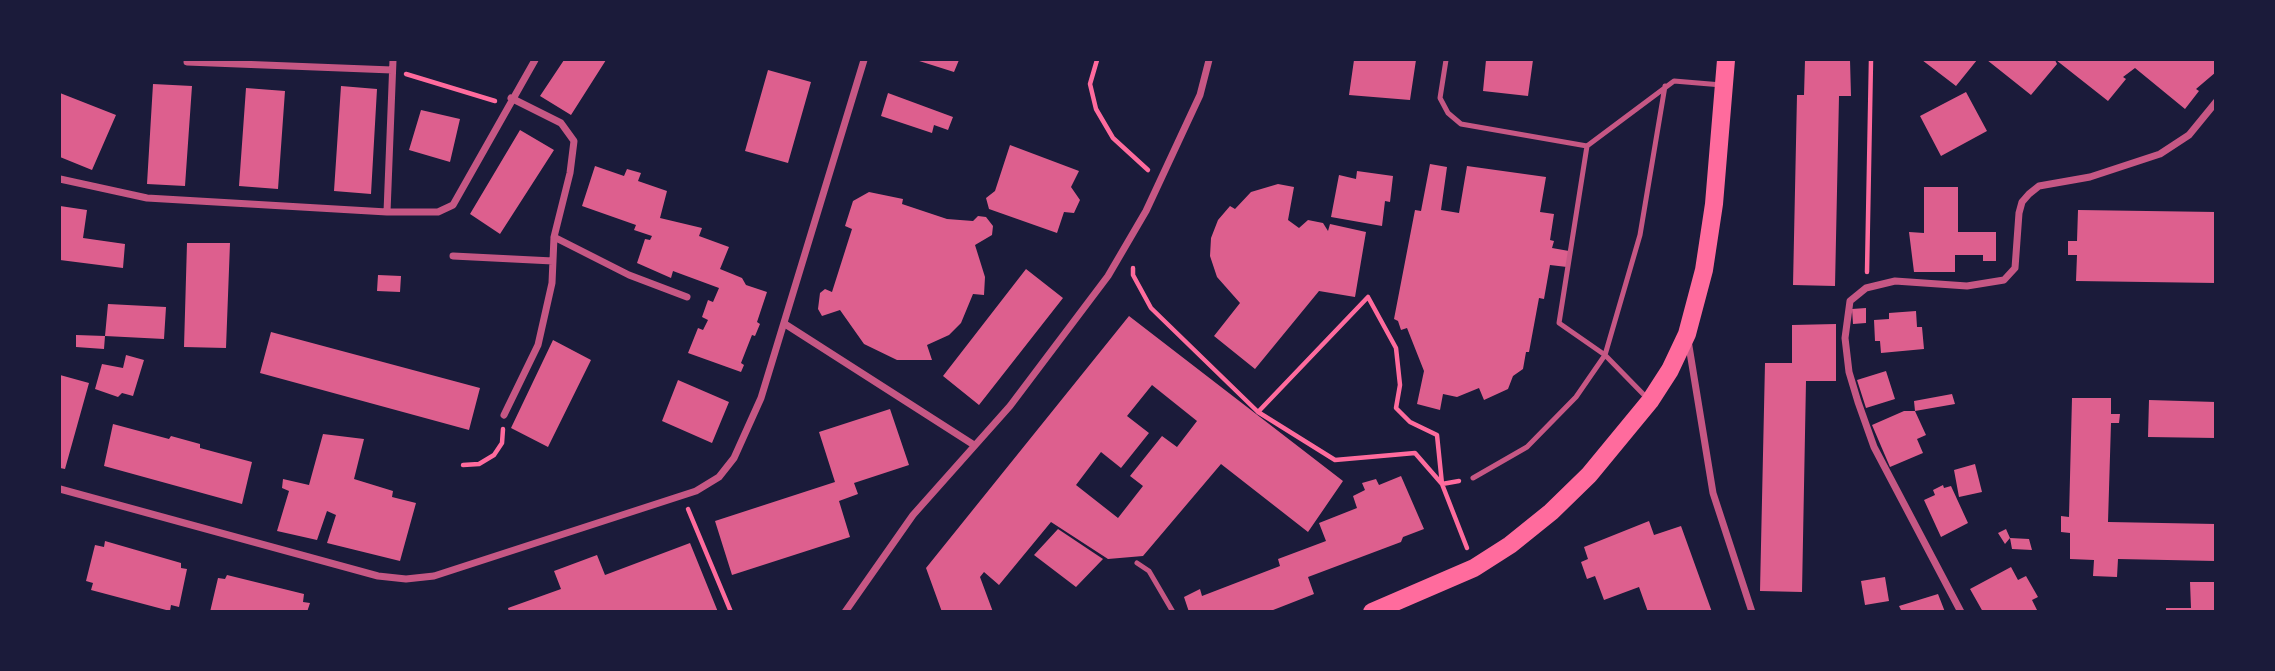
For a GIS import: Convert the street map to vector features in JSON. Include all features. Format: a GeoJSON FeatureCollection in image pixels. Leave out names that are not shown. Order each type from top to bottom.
{"type":"FeatureCollection","features":[{"type":"Feature","properties":{"kind":"main road"},"geometry":{"type":"LineString","coordinates":[[1372,611],[1474,568],[1510,545],[1551,512],[1589,475],[1650,401],[1670,370],[1687,334],[1704,270],[1714,204],[1726,60]]}},
{"type":"Feature","properties":{"kind":"street"},"geometry":{"type":"LineString","coordinates":[[387,212],[393,60]]}},
{"type":"Feature","properties":{"kind":"street"},"geometry":{"type":"LineString","coordinates":[[60,179],[147,198],[387,212],[438,212],[453,205],[535,60]]}},
{"type":"Feature","properties":{"kind":"street"},"geometry":{"type":"LineString","coordinates":[[60,489],[378,576],[406,579],[434,576],[696,491],[719,477],[734,458],[761,398],[863,60]]}},
{"type":"Feature","properties":{"kind":"street"},"geometry":{"type":"LineString","coordinates":[[845,611],[912,515],[1010,406],[1108,276],[1160,181],[1200,95],[1209,60]]}},
{"type":"Feature","properties":{"kind":"street"},"geometry":{"type":"LineString","coordinates":[[187,62],[392,70]]}},
{"type":"Feature","properties":{"kind":"street"},"geometry":{"type":"LineString","coordinates":[[504,415],[538,345],[552,283],[554,237],[570,173],[574,141],[561,123],[509,102]]}},
{"type":"Feature","properties":{"kind":"street"},"geometry":{"type":"LineString","coordinates":[[1961,611],[1874,447],[1852,382],[1845,338],[1846,313],[1850,301],[1866,288],[1895,281],[1967,286],[2004,280],[2015,268],[2019,213],[2022,202],[2029,194],[2039,186],[2090,177],[2160,154],[2189,135],[2216,102]]}},
{"type":"Feature","properties":{"kind":"street"},"geometry":{"type":"LineString","coordinates":[[554,237],[629,275],[687,297]]}},
{"type":"Feature","properties":{"kind":"street"},"geometry":{"type":"LineString","coordinates":[[453,256],[553,261]]}},
{"type":"Feature","properties":{"kind":"street"},"geometry":{"type":"LineString","coordinates":[[785,324],[974,445]]}},
{"type":"Feature","properties":{"kind":"street"},"geometry":{"type":"LineString","coordinates":[[1687,334],[1713,492],[1752,611]]}},
{"type":"Feature","properties":{"kind":"lane"},"geometry":{"type":"LineString","coordinates":[[1446,60],[1440,98],[1448,113],[1461,124],[1587,146]]}},
{"type":"Feature","properties":{"kind":"lane"},"geometry":{"type":"LineString","coordinates":[[1650,401],[1605,355],[1559,323],[1587,146],[1674,81],[1725,85]]}},
{"type":"Feature","properties":{"kind":"lane"},"geometry":{"type":"LineString","coordinates":[[1473,478],[1527,447],[1576,397],[1605,355],[1640,235],[1665,86]]}},
{"type":"Feature","properties":{"kind":"lane"},"geometry":{"type":"LineString","coordinates":[[1137,563],[1149,571],[1172,611]]}},
{"type":"Feature","properties":{"kind":"path"},"geometry":{"type":"LineString","coordinates":[[1097,60],[1090,84],[1096,109],[1113,138],[1160,181]]}},
{"type":"Feature","properties":{"kind":"path"},"geometry":{"type":"LineString","coordinates":[[1866,288],[1871,60]]}},
{"type":"Feature","properties":{"kind":"path"},"geometry":{"type":"LineString","coordinates":[[392,70],[509,102]]}},
{"type":"Feature","properties":{"kind":"path"},"geometry":{"type":"LineString","coordinates":[[1135,230],[1133,275],[1151,308],[1258,412],[1335,460],[1415,453],[1442,484]]}},
{"type":"Feature","properties":{"kind":"path"},"geometry":{"type":"LineString","coordinates":[[1258,412],[1368,297],[1396,348],[1400,385],[1396,408],[1410,422],[1437,435],[1442,484],[1474,568]]}},
{"type":"Feature","properties":{"kind":"path"},"geometry":{"type":"LineString","coordinates":[[463,465],[479,464],[494,454],[502,443],[504,415]]}},
{"type":"Feature","properties":{"kind":"path"},"geometry":{"type":"LineString","coordinates":[[1442,484],[1473,478]]}},
{"type":"Feature","properties":{"kind":"path"},"geometry":{"type":"LineString","coordinates":[[682,495],[731,611]]}},
{"type":"Feature","properties":{"kind":"building"},"geometry":{"type":"Polygon","coordinates":[[[564,60],[606,60],[571,115],[540,96],[564,60]]]}},
{"type":"Feature","properties":{"kind":"building"},"geometry":{"type":"Polygon","coordinates":[[[916,60],[959,60],[954,72],[916,60]]]}},
{"type":"Feature","properties":{"kind":"building"},"geometry":{"type":"Polygon","coordinates":[[[1354,60],[1416,60],[1410,100],[1349,95],[1354,60]]]}},
{"type":"Feature","properties":{"kind":"building"},"geometry":{"type":"Polygon","coordinates":[[[1486,60],[1533,60],[1528,96],[1483,91],[1486,60]]]}},
{"type":"Feature","properties":{"kind":"building"},"geometry":{"type":"Polygon","coordinates":[[[1805,60],[1850,60],[1851,96],[1839,96],[1835,286],[1793,285],[1797,95],[1804,95],[1805,60]]]}},
{"type":"Feature","properties":{"kind":"building"},"geometry":{"type":"Polygon","coordinates":[[[1922,60],[1977,60],[1956,86],[1922,60]]]}},
{"type":"Feature","properties":{"kind":"building"},"geometry":{"type":"Polygon","coordinates":[[[1987,60],[2055,60],[2057,64],[2031,95],[1987,60]]]}},
{"type":"Feature","properties":{"kind":"building"},"geometry":{"type":"Polygon","coordinates":[[[2056,60],[2216,60],[2216,72],[2196,89],[2199,91],[2185,109],[2135,68],[2123,77],[2126,79],[2108,101],[2056,60]]]}},
{"type":"Feature","properties":{"kind":"building"},"geometry":{"type":"Polygon","coordinates":[[[768,70],[811,82],[788,163],[745,151],[768,70]]]}},
{"type":"Feature","properties":{"kind":"building"},"geometry":{"type":"Polygon","coordinates":[[[153,84],[192,86],[185,186],[147,184],[153,84]]]}},
{"type":"Feature","properties":{"kind":"building"},"geometry":{"type":"Polygon","coordinates":[[[341,86],[377,89],[371,194],[334,191],[341,86]]]}},
{"type":"Feature","properties":{"kind":"building"},"geometry":{"type":"Polygon","coordinates":[[[246,88],[285,91],[278,189],[239,186],[246,88]]]}},
{"type":"Feature","properties":{"kind":"building"},"geometry":{"type":"Polygon","coordinates":[[[1966,92],[1987,131],[1941,156],[1920,116],[1966,92]]]}},
{"type":"Feature","properties":{"kind":"building"},"geometry":{"type":"Polygon","coordinates":[[[60,93],[116,115],[92,170],[60,157],[60,93]]]}},
{"type":"Feature","properties":{"kind":"building"},"geometry":{"type":"Polygon","coordinates":[[[888,93],[953,117],[948,130],[934,125],[932,133],[881,116],[888,93]]]}},
{"type":"Feature","properties":{"kind":"building"},"geometry":{"type":"Polygon","coordinates":[[[421,110],[460,119],[450,162],[409,150],[421,110]]]}},
{"type":"Feature","properties":{"kind":"building"},"geometry":{"type":"Polygon","coordinates":[[[520,130],[554,150],[500,234],[470,214],[520,130]]]}},
{"type":"Feature","properties":{"kind":"building"},"geometry":{"type":"Polygon","coordinates":[[[1010,145],[1079,171],[1071,187],[1080,200],[1074,213],[1064,212],[1057,233],[989,209],[986,198],[995,191],[1010,145]]]}},
{"type":"Feature","properties":{"kind":"building"},"geometry":{"type":"Polygon","coordinates":[[[1430,164],[1447,167],[1441,210],[1459,213],[1467,166],[1546,177],[1540,212],[1554,214],[1550,240],[1554,241],[1552,248],[1569,251],[1567,267],[1550,265],[1544,299],[1539,298],[1529,352],[1526,352],[1523,369],[1513,376],[1508,389],[1484,400],[1479,388],[1457,397],[1443,394],[1440,410],[1417,404],[1424,371],[1407,328],[1401,330],[1398,321],[1394,319],[1415,210],[1421,211],[1430,164]]]}},
{"type":"Feature","properties":{"kind":"building"},"geometry":{"type":"Polygon","coordinates":[[[595,166],[624,176],[627,169],[641,173],[638,181],[667,191],[660,218],[702,228],[699,236],[729,247],[720,269],[742,278],[746,285],[767,292],[757,322],[760,324],[755,336],[752,335],[741,363],[744,365],[741,372],[688,353],[698,328],[703,330],[708,320],[702,317],[708,300],[713,302],[719,288],[673,271],[671,278],[637,263],[645,239],[650,240],[652,236],[634,230],[636,225],[582,206],[595,166]]]}},
{"type":"Feature","properties":{"kind":"building"},"geometry":{"type":"Polygon","coordinates":[[[1357,171],[1393,176],[1390,202],[1385,201],[1382,226],[1331,217],[1339,175],[1356,179],[1357,171]]]}},
{"type":"Feature","properties":{"kind":"building"},"geometry":{"type":"Polygon","coordinates":[[[1278,184],[1294,187],[1288,220],[1299,228],[1308,220],[1323,223],[1328,231],[1330,224],[1366,232],[1355,297],[1319,291],[1255,369],[1214,336],[1240,303],[1217,277],[1210,256],[1211,238],[1218,220],[1230,206],[1235,209],[1251,192],[1278,184]]]}},
{"type":"Feature","properties":{"kind":"building"},"geometry":{"type":"Polygon","coordinates":[[[1924,187],[1958,187],[1958,232],[1996,232],[1996,261],[1983,261],[1983,255],[1955,255],[1955,272],[1914,272],[1909,232],[1924,233],[1924,187]]]}},
{"type":"Feature","properties":{"kind":"building"},"geometry":{"type":"Polygon","coordinates":[[[869,192],[903,199],[902,204],[947,219],[973,221],[978,216],[986,217],[993,226],[992,235],[975,245],[985,277],[984,295],[973,294],[961,323],[949,335],[927,345],[932,360],[897,360],[864,344],[840,310],[822,316],[818,309],[820,293],[825,289],[832,292],[852,229],[845,226],[853,201],[869,192]]]}},
{"type":"Feature","properties":{"kind":"building"},"geometry":{"type":"Polygon","coordinates":[[[60,206],[87,210],[83,238],[125,244],[123,268],[60,260],[60,206]]]}},
{"type":"Feature","properties":{"kind":"building"},"geometry":{"type":"Polygon","coordinates":[[[2078,210],[2216,212],[2216,283],[2076,281],[2077,255],[2068,255],[2068,241],[2077,241],[2078,210]]]}},
{"type":"Feature","properties":{"kind":"building"},"geometry":{"type":"Polygon","coordinates":[[[187,243],[230,243],[226,348],[184,347],[187,243]]]}},
{"type":"Feature","properties":{"kind":"building"},"geometry":{"type":"Polygon","coordinates":[[[1026,269],[1063,298],[979,405],[943,376],[1026,269]]]}},
{"type":"Feature","properties":{"kind":"building"},"geometry":{"type":"Polygon","coordinates":[[[378,275],[401,276],[400,292],[377,291],[378,275]]]}},
{"type":"Feature","properties":{"kind":"building"},"geometry":{"type":"Polygon","coordinates":[[[108,304],[166,307],[164,339],[105,336],[108,304]]]}},
{"type":"Feature","properties":{"kind":"building"},"geometry":{"type":"Polygon","coordinates":[[[1866,308],[1866,323],[1853,324],[1852,309],[1866,308]]]}},
{"type":"Feature","properties":{"kind":"building"},"geometry":{"type":"Polygon","coordinates":[[[1916,311],[1917,327],[1922,327],[1924,349],[1881,353],[1880,341],[1875,341],[1874,320],[1889,319],[1889,313],[1916,311]]]}},
{"type":"Feature","properties":{"kind":"building"},"geometry":{"type":"Polygon","coordinates":[[[1129,316],[1343,481],[1308,532],[1221,464],[1143,556],[1108,559],[1051,522],[999,585],[984,572],[980,577],[993,612],[942,612],[926,568],[1129,316]],[[1152,385],[1127,416],[1149,433],[1121,468],[1101,452],[1076,485],[1118,518],[1143,486],[1130,476],[1162,436],[1177,447],[1197,421],[1152,385]]]}},
{"type":"Feature","properties":{"kind":"building"},"geometry":{"type":"Polygon","coordinates":[[[1836,324],[1836,381],[1806,381],[1802,592],[1760,591],[1765,363],[1792,363],[1792,325],[1836,324]]]}},
{"type":"Feature","properties":{"kind":"building"},"geometry":{"type":"Polygon","coordinates":[[[271,332],[480,388],[469,430],[260,373],[271,332]]]}},
{"type":"Feature","properties":{"kind":"building"},"geometry":{"type":"Polygon","coordinates":[[[76,335],[105,336],[104,349],[76,347],[76,335]]]}},
{"type":"Feature","properties":{"kind":"building"},"geometry":{"type":"Polygon","coordinates":[[[553,340],[591,360],[548,447],[511,428],[553,340]]]}},
{"type":"Feature","properties":{"kind":"building"},"geometry":{"type":"Polygon","coordinates":[[[126,355],[144,360],[133,396],[122,393],[118,397],[95,389],[102,364],[123,368],[126,355]]]}},
{"type":"Feature","properties":{"kind":"building"},"geometry":{"type":"Polygon","coordinates":[[[1886,371],[1895,399],[1866,408],[1857,380],[1886,371]]]}},
{"type":"Feature","properties":{"kind":"building"},"geometry":{"type":"Polygon","coordinates":[[[60,375],[89,383],[65,469],[60,468],[60,375]]]}},
{"type":"Feature","properties":{"kind":"building"},"geometry":{"type":"Polygon","coordinates":[[[678,380],[729,402],[712,443],[662,421],[678,380]]]}},
{"type":"Feature","properties":{"kind":"building"},"geometry":{"type":"Polygon","coordinates":[[[1952,394],[1955,404],[1915,411],[1914,401],[1952,394]]]}},
{"type":"Feature","properties":{"kind":"building"},"geometry":{"type":"Polygon","coordinates":[[[2072,398],[2111,398],[2111,414],[2120,414],[2119,423],[2111,423],[2108,522],[2216,524],[2216,561],[2118,559],[2117,577],[2093,576],[2094,560],[2070,559],[2070,533],[2061,532],[2061,516],[2069,517],[2072,398]]]}},
{"type":"Feature","properties":{"kind":"building"},"geometry":{"type":"Polygon","coordinates":[[[2149,400],[2216,402],[2216,438],[2148,437],[2149,400]]]}},
{"type":"Feature","properties":{"kind":"building"},"geometry":{"type":"Polygon","coordinates":[[[890,409],[909,465],[854,483],[858,494],[839,501],[850,537],[732,575],[715,521],[835,482],[819,432],[890,409]]]}},
{"type":"Feature","properties":{"kind":"building"},"geometry":{"type":"Polygon","coordinates":[[[1904,411],[1915,411],[1926,435],[1917,439],[1923,453],[1890,467],[1872,425],[1904,411]]]}},
{"type":"Feature","properties":{"kind":"building"},"geometry":{"type":"Polygon","coordinates":[[[113,424],[169,439],[171,436],[200,444],[200,448],[252,462],[242,504],[104,466],[113,424]]]}},
{"type":"Feature","properties":{"kind":"building"},"geometry":{"type":"Polygon","coordinates":[[[323,434],[364,439],[354,479],[393,491],[392,497],[416,503],[400,561],[327,543],[336,515],[327,511],[317,540],[277,531],[289,491],[282,488],[283,479],[309,485],[323,434]]]}},
{"type":"Feature","properties":{"kind":"building"},"geometry":{"type":"Polygon","coordinates":[[[1975,464],[1982,492],[1959,497],[1954,470],[1975,464]]]}},
{"type":"Feature","properties":{"kind":"building"},"geometry":{"type":"Polygon","coordinates":[[[1401,476],[1424,529],[1403,537],[1401,542],[1308,577],[1314,594],[1268,612],[1189,612],[1184,597],[1200,589],[1202,596],[1280,566],[1278,559],[1326,541],[1319,523],[1357,508],[1353,496],[1365,490],[1362,483],[1376,479],[1379,485],[1401,476]]]}},
{"type":"Feature","properties":{"kind":"building"},"geometry":{"type":"Polygon","coordinates":[[[1943,485],[1944,488],[1951,486],[1968,523],[1941,537],[1924,500],[1935,495],[1933,490],[1943,485]]]}},
{"type":"Feature","properties":{"kind":"building"},"geometry":{"type":"Polygon","coordinates":[[[1649,521],[1654,535],[1681,526],[1712,612],[1648,612],[1639,587],[1604,600],[1595,576],[1587,579],[1581,562],[1588,559],[1584,547],[1649,521]]]}},
{"type":"Feature","properties":{"kind":"building"},"geometry":{"type":"Polygon","coordinates":[[[1058,529],[1103,559],[1076,587],[1034,555],[1058,529]]]}},
{"type":"Feature","properties":{"kind":"building"},"geometry":{"type":"Polygon","coordinates":[[[2006,529],[2010,538],[2005,544],[1998,533],[2006,529]]]}},
{"type":"Feature","properties":{"kind":"building"},"geometry":{"type":"Polygon","coordinates":[[[2010,538],[2029,539],[2032,550],[2012,549],[2010,538]]]}},
{"type":"Feature","properties":{"kind":"building"},"geometry":{"type":"Polygon","coordinates":[[[105,541],[181,563],[181,568],[187,569],[179,607],[171,605],[170,611],[91,590],[93,583],[86,581],[95,545],[104,547],[105,541]]]}},
{"type":"Feature","properties":{"kind":"building"},"geometry":{"type":"Polygon","coordinates":[[[690,543],[718,612],[509,612],[508,608],[561,589],[554,571],[597,555],[605,575],[690,543]]]}},
{"type":"Feature","properties":{"kind":"building"},"geometry":{"type":"Polygon","coordinates":[[[2011,567],[2018,580],[2026,576],[2038,597],[2032,600],[2038,612],[1983,612],[1970,589],[2011,567]]]}},
{"type":"Feature","properties":{"kind":"building"},"geometry":{"type":"Polygon","coordinates":[[[227,575],[304,594],[303,602],[310,603],[307,612],[210,612],[218,578],[225,579],[227,575]]]}},
{"type":"Feature","properties":{"kind":"building"},"geometry":{"type":"Polygon","coordinates":[[[1885,577],[1889,601],[1865,605],[1861,581],[1885,577]]]}},
{"type":"Feature","properties":{"kind":"building"},"geometry":{"type":"Polygon","coordinates":[[[2190,582],[2216,582],[2216,612],[2166,612],[2166,608],[2191,608],[2190,582]]]}},
{"type":"Feature","properties":{"kind":"building"},"geometry":{"type":"Polygon","coordinates":[[[1938,594],[1945,612],[1902,612],[1899,606],[1938,594]]]}}]}
